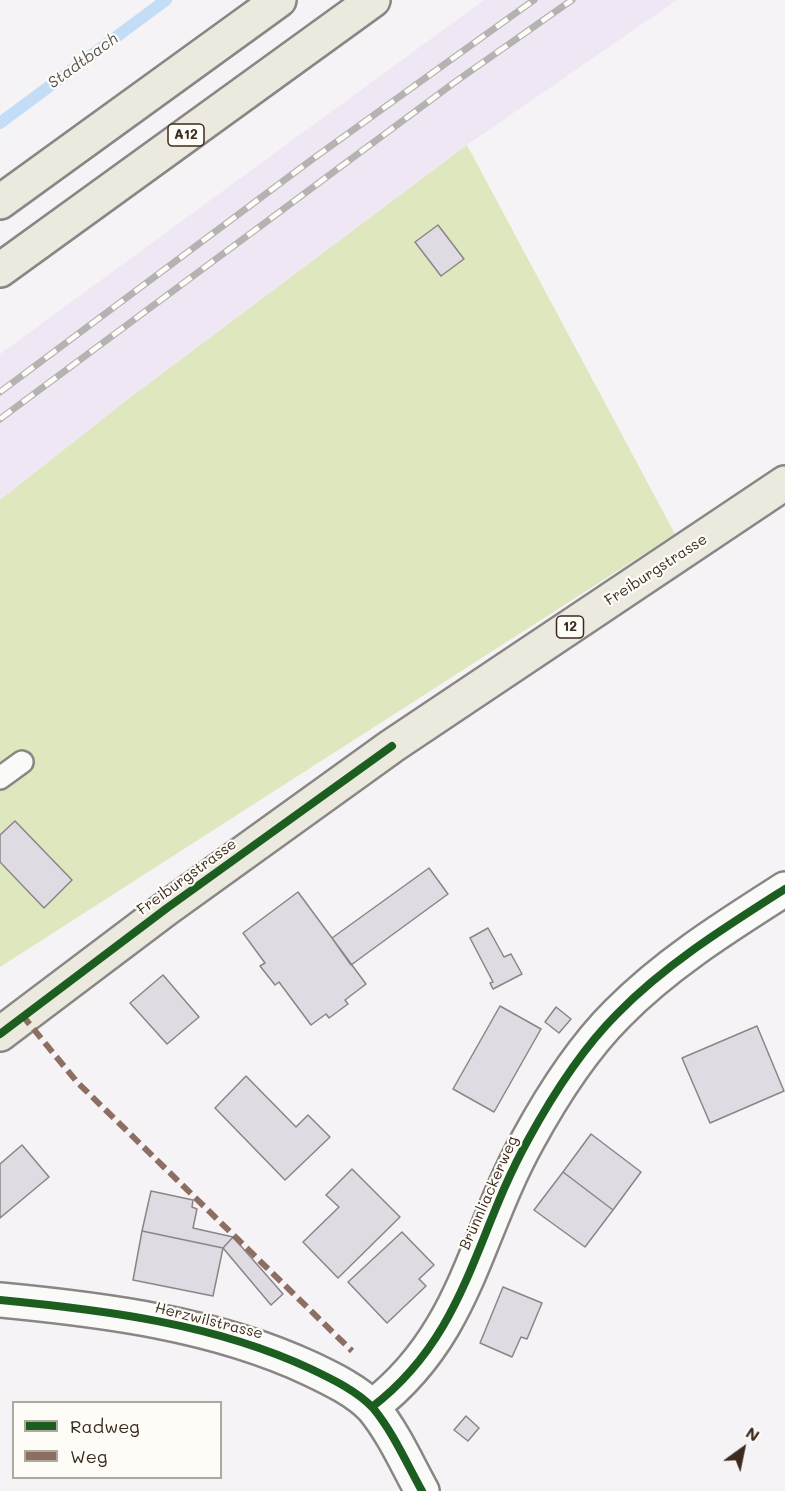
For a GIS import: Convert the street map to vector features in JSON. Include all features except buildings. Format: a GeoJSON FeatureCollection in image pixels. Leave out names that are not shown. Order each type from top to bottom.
{"type":"FeatureCollection","features":[{"type":"Feature","properties":{"kind":"main road"},"geometry":{"type":"LineString","coordinates":[[0,202],[279,0]]}},
{"type":"Feature","properties":{"kind":"main road","name":"A12"},"geometry":{"type":"LineString","coordinates":[[0,270],[373,0]]}},
{"type":"Feature","properties":{"kind":"main road","name":"Freiburgstrasse"},"geometry":{"type":"LineString","coordinates":[[0,1034],[167,908],[392,746],[785,483]]}},
{"type":"Feature","properties":{"kind":"street","name":"Brünnliackerweg"},"geometry":{"type":"LineString","coordinates":[[372,1407],[412,1372],[445,1326],[528,1139],[594,1040],[617,1013],[669,969],[785,889]]}},
{"type":"Feature","properties":{"kind":"street","name":"Herzwilstrasse"},"geometry":{"type":"LineString","coordinates":[[0,1300],[121,1315],[226,1337],[264,1349],[328,1377],[372,1407],[422,1491]]}},
{"type":"Feature","properties":{"kind":"lane"},"geometry":{"type":"LineString","coordinates":[[0,778],[22,762]]}},
{"type":"Feature","properties":{"kind":"shaded area"},"geometry":{"type":"Polygon","coordinates":[[[484,0],[677,0],[467,145],[123,403],[0,500],[0,354],[484,0]]]}},
{"type":"Feature","properties":{"kind":"green space"},"geometry":{"type":"Polygon","coordinates":[[[467,145],[675,534],[0,967],[0,500],[123,403],[467,145]]]}},
{"type":"Feature","properties":{"kind":"waterway","name":"Stadtbach"},"geometry":{"type":"LineString","coordinates":[[0,123],[166,0]]}},
{"type":"Feature","properties":{"kind":"railway"},"geometry":{"type":"LineString","coordinates":[[0,392],[314,158],[534,0]]}},
{"type":"Feature","properties":{"kind":"railway"},"geometry":{"type":"LineString","coordinates":[[0,419],[455,82],[572,0]]}},
{"type":"Feature","properties":{"kind":"marked path"},"geometry":{"type":"LineString","coordinates":[[22,1015],[77,1082],[352,1351]]}},
{"type":"Feature","properties":{"kind":"cycle path"},"geometry":{"type":"LineString","coordinates":[[0,1034],[167,908],[392,746]]}},
{"type":"Feature","properties":{"kind":"cycle path"},"geometry":{"type":"LineString","coordinates":[[372,1407],[403,1379],[428,1349],[448,1316],[465,1283],[510,1176],[528,1140],[557,1090],[592,1042],[617,1014],[676,962],[785,889]]}},
{"type":"Feature","properties":{"kind":"cycle path"},"geometry":{"type":"LineString","coordinates":[[0,1300],[159,1321],[237,1341],[311,1369],[352,1391],[373,1408],[393,1438],[422,1491]]}}]}
